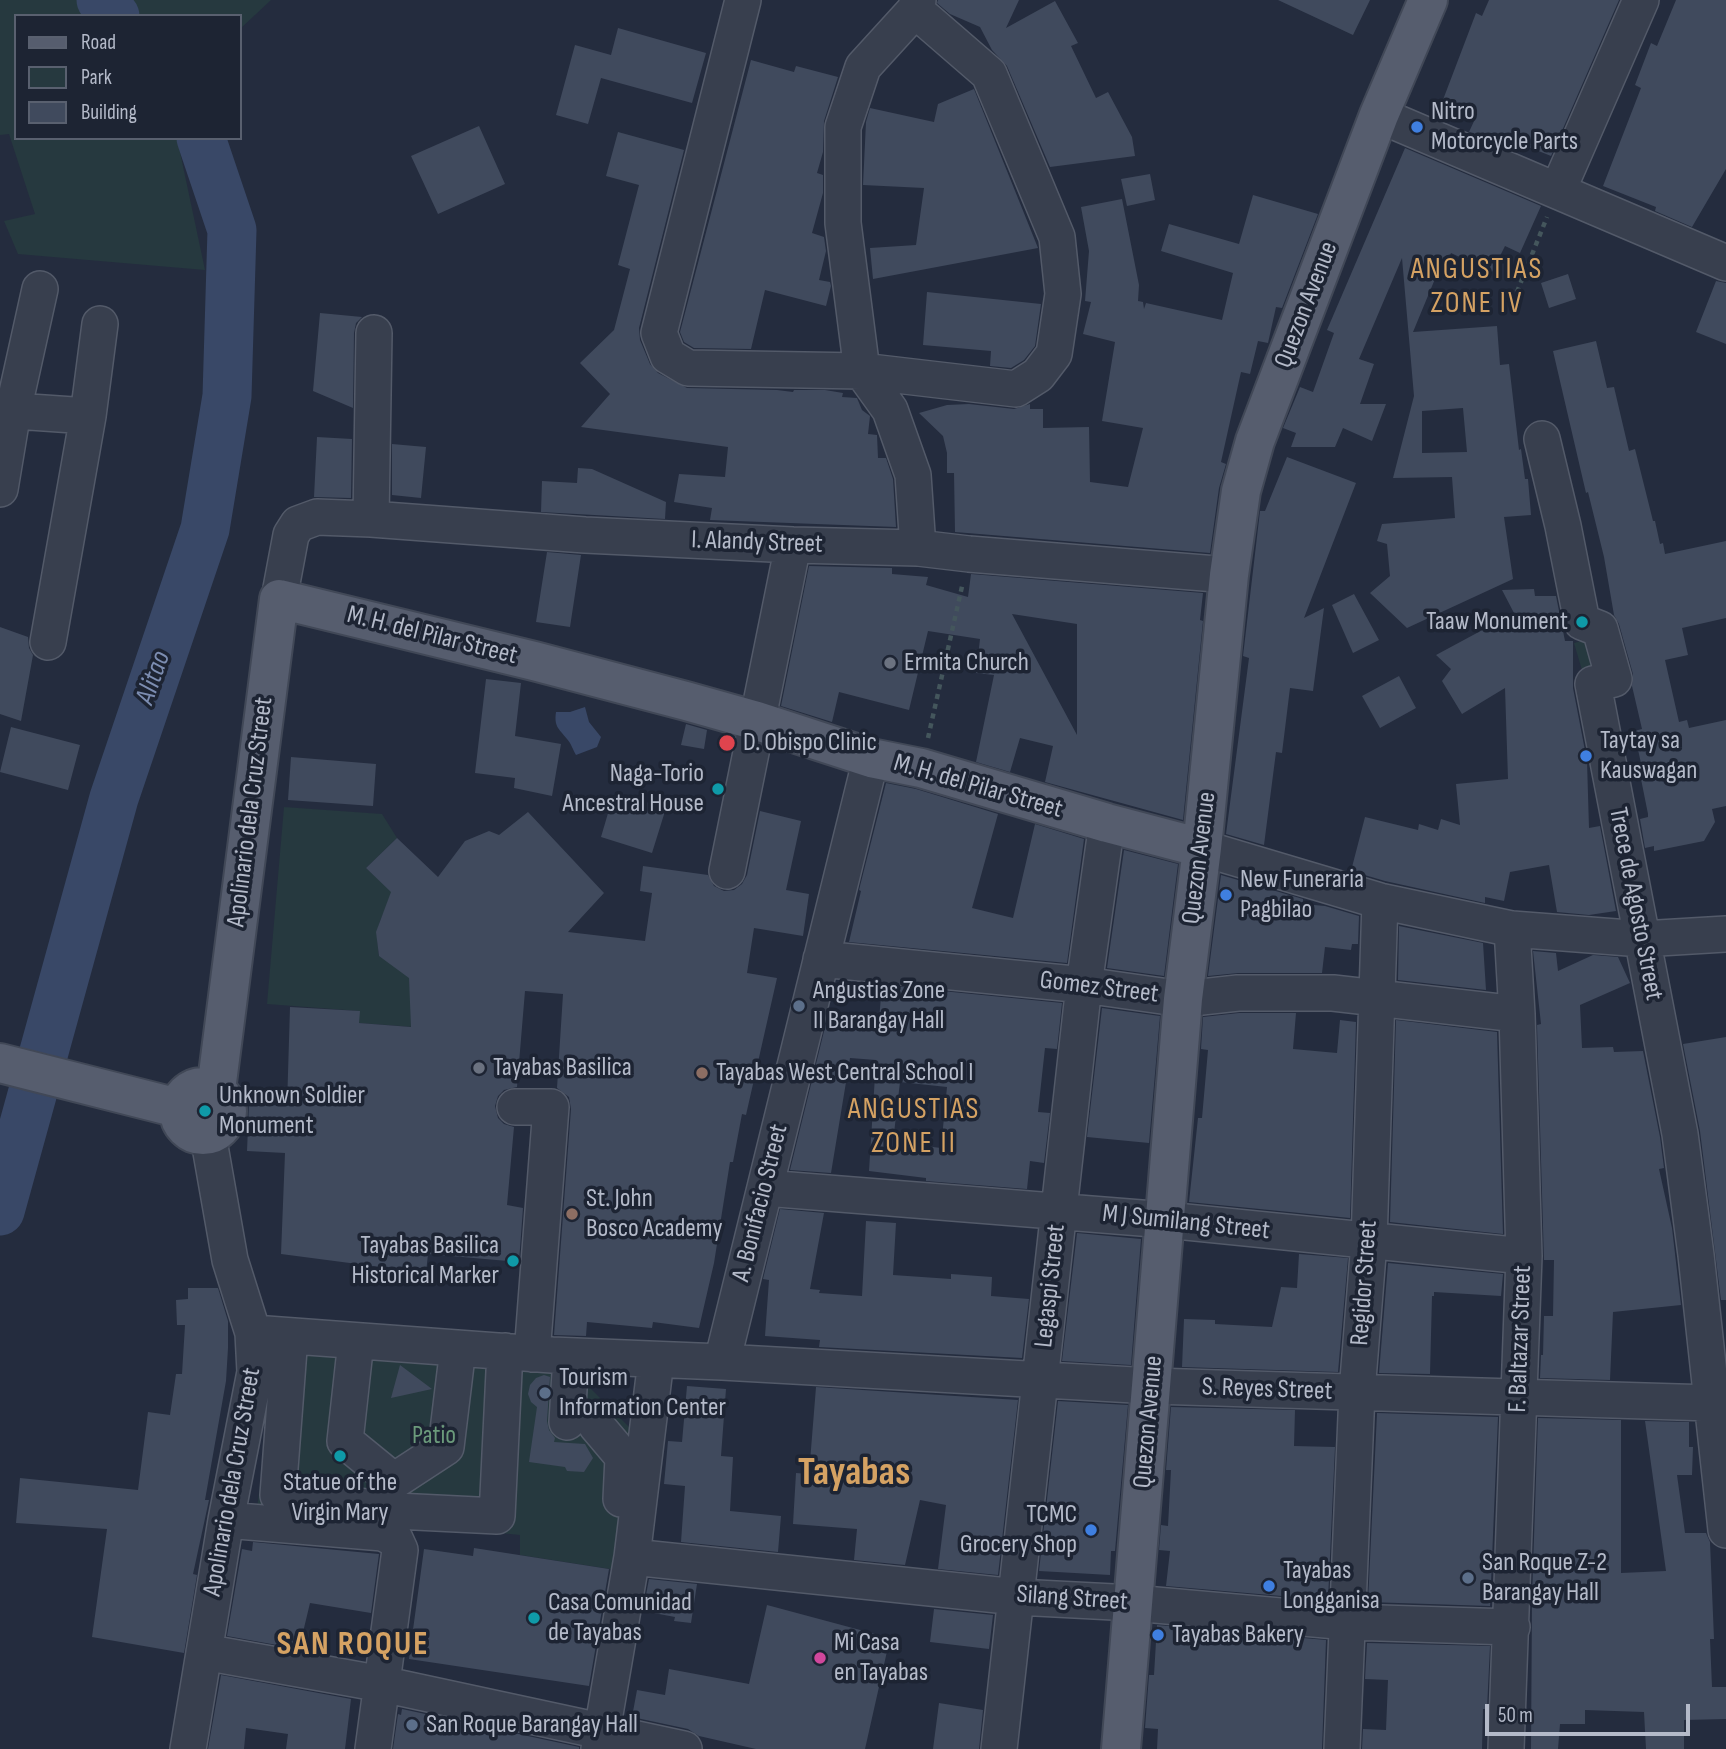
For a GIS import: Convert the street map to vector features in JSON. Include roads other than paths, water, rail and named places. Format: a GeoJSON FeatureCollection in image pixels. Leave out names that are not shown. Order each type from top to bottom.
{"type":"FeatureCollection","features":[{"type":"Feature","properties":{"kind":"main road","name":"Quezon Avenue"},"geometry":{"type":"LineString","coordinates":[[1121,1749],[1183,999],[1202,848],[1229,575],[1241,491],[1255,441],[1379,116],[1428,0]]}},
{"type":"Feature","properties":{"kind":"main road","name":"M. H. del Pilar Street"},"geometry":{"type":"LineString","coordinates":[[279,599],[534,661],[757,721],[871,758],[921,768],[1202,848]]}},
{"type":"Feature","properties":{"kind":"main road","name":"Apolinario dela Cruz Street"},"geometry":{"type":"LineString","coordinates":[[216,1090],[279,599]]}},
{"type":"Feature","properties":{"kind":"main road"},"geometry":{"type":"LineString","coordinates":[[0,1063],[178,1108]]}},
{"type":"Feature","properties":{"kind":"main road"},"geometry":{"type":"LineString","coordinates":[[204,1086],[216,1090],[224,1099],[228,1110],[226,1121],[218,1130],[208,1135],[196,1135],[186,1129],[180,1120],[178,1108],[183,1096],[192,1088],[204,1086]]}},
{"type":"Feature","properties":{"kind":"street"},"geometry":{"type":"LineString","coordinates":[[743,0],[659,333],[667,356],[688,368],[862,371],[1016,389],[1038,376],[1055,355],[1063,294],[1057,237],[989,74],[916,5],[863,67],[843,127],[843,223],[862,371],[890,410],[914,475],[918,548]]}},
{"type":"Feature","properties":{"kind":"street"},"geometry":{"type":"LineString","coordinates":[[1558,190],[1641,0]]}},
{"type":"Feature","properties":{"kind":"street"},"geometry":{"type":"LineString","coordinates":[[1379,116],[1725,261]]}},
{"type":"Feature","properties":{"kind":"street"},"geometry":{"type":"LineString","coordinates":[[0,489],[7,410],[40,289]]}},
{"type":"Feature","properties":{"kind":"street"},"geometry":{"type":"LineString","coordinates":[[48,642],[89,416],[100,324]]}},
{"type":"Feature","properties":{"kind":"street"},"geometry":{"type":"LineString","coordinates":[[371,519],[374,333]]}},
{"type":"Feature","properties":{"kind":"street"},"geometry":{"type":"LineString","coordinates":[[7,410],[89,416]]}},
{"type":"Feature","properties":{"kind":"street","name":"Trece de Agosto Street"},"geometry":{"type":"LineString","coordinates":[[1542,439],[1582,622],[1600,629],[1614,679],[1593,684],[1679,1134],[1696,1255],[1726,1530]]}},
{"type":"Feature","properties":{"kind":"street","name":"I. Alandy Street"},"geometry":{"type":"LineString","coordinates":[[291,535],[298,524],[317,517],[371,519],[585,535],[918,548],[1229,575]]}},
{"type":"Feature","properties":{"kind":"street","name":"Apolinario dela Cruz Street"},"geometry":{"type":"LineString","coordinates":[[279,599],[291,535]]}},
{"type":"Feature","properties":{"kind":"street"},"geometry":{"type":"LineString","coordinates":[[727,871],[793,545]]}},
{"type":"Feature","properties":{"kind":"street","name":"A. Bonifacio Street"},"geometry":{"type":"LineString","coordinates":[[722,1362],[871,758]]}},
{"type":"Feature","properties":{"kind":"street","name":"Legaspi Street"},"geometry":{"type":"LineString","coordinates":[[999,1749],[1084,985],[1107,823]]}},
{"type":"Feature","properties":{"kind":"street","name":"M. H. del Pilar Street"},"geometry":{"type":"LineString","coordinates":[[1202,848],[1380,901],[1511,929],[1642,939],[1726,934]]}},
{"type":"Feature","properties":{"kind":"street","name":"Regidor Street"},"geometry":{"type":"LineString","coordinates":[[1342,1749],[1357,1392],[1369,1242],[1380,901]]}},
{"type":"Feature","properties":{"kind":"street","name":"F. Baltazar Street"},"geometry":{"type":"LineString","coordinates":[[1506,1749],[1524,1256],[1517,1014],[1511,929]]}},
{"type":"Feature","properties":{"kind":"street","name":"Gomez Street"},"geometry":{"type":"LineString","coordinates":[[821,959],[1084,985],[1183,999],[1238,993],[1333,993],[1517,1014]]}},
{"type":"Feature","properties":{"kind":"street"},"geometry":{"type":"LineString","coordinates":[[226,1520],[497,1516],[540,1354],[551,1107],[515,1107]]}},
{"type":"Feature","properties":{"kind":"street","name":"Apolinario dela Cruz Street"},"geometry":{"type":"LineString","coordinates":[[188,1749],[226,1520],[255,1372],[253,1333],[230,1260],[208,1135]]}},
{"type":"Feature","properties":{"kind":"street","name":"M J Sumilang Street"},"geometry":{"type":"LineString","coordinates":[[765,1188],[1166,1220],[1524,1256]]}},
{"type":"Feature","properties":{"kind":"street","name":"S. Reyes Street"},"geometry":{"type":"LineString","coordinates":[[253,1333],[540,1354],[1152,1386],[1711,1403]]}},
{"type":"Feature","properties":{"kind":"street"},"geometry":{"type":"LineString","coordinates":[[290,1336],[278,1495],[392,1516]]}},
{"type":"Feature","properties":{"kind":"street"},"geometry":{"type":"LineString","coordinates":[[356,1341],[345,1441],[392,1516],[400,1550],[373,1749]]}},
{"type":"Feature","properties":{"kind":"street"},"geometry":{"type":"LineString","coordinates":[[392,1516],[446,1447],[458,1348]]}},
{"type":"Feature","properties":{"kind":"street"},"geometry":{"type":"LineString","coordinates":[[540,1354],[582,1423],[623,1457],[625,1560]]}},
{"type":"Feature","properties":{"kind":"street"},"geometry":{"type":"LineString","coordinates":[[601,1740],[656,1360]]}},
{"type":"Feature","properties":{"kind":"street","name":"Silang Street"},"geometry":{"type":"LineString","coordinates":[[625,1560],[1017,1597],[1133,1603],[1348,1622],[1512,1627]]}},
{"type":"Feature","properties":{"kind":"street"},"geometry":{"type":"LineString","coordinates":[[204,1651],[382,1684],[601,1740],[684,1749]]}},
{"type":"Feature","properties":{"kind":"water"},"geometry":{"type":"Polygon","coordinates":[[[585,707],[589,722],[601,737],[597,747],[576,755],[570,742],[557,727],[556,712],[570,712],[585,707]]]}},
{"type":"Feature","properties":{"kind":"waterway","name":"Alitao"},"geometry":{"type":"LineString","coordinates":[[101,0],[113,14]]}},
{"type":"Feature","properties":{"kind":"waterway","name":"Alitao"},"geometry":{"type":"LineString","coordinates":[[0,1211],[114,798],[205,529],[227,396],[232,230],[202,140]]}},
{"type":"Feature","properties":{"kind":"place","name":"Nitro Motorcycle Parts"},"geometry":{"type":"Point","coordinates":[1417,127]}},
{"type":"Feature","properties":{"kind":"place","name":"Taaw Monument"},"geometry":{"type":"Point","coordinates":[1582,622]}},
{"type":"Feature","properties":{"kind":"place","name":"Ermita Church"},"geometry":{"type":"Point","coordinates":[890,663]}},
{"type":"Feature","properties":{"kind":"place","name":"D. Obispo Clinic"},"geometry":{"type":"Point","coordinates":[727,743]}},
{"type":"Feature","properties":{"kind":"place","name":"Taytay sa Kauswagan"},"geometry":{"type":"Point","coordinates":[1586,756]}},
{"type":"Feature","properties":{"kind":"place","name":"Naga-Torio Ancestral House"},"geometry":{"type":"Point","coordinates":[718,789]}},
{"type":"Feature","properties":{"kind":"place","name":"New Funeraria Pagbilao"},"geometry":{"type":"Point","coordinates":[1226,895]}},
{"type":"Feature","properties":{"kind":"place","name":"Angustias Zone II Barangay Hall"},"geometry":{"type":"Point","coordinates":[799,1006]}},
{"type":"Feature","properties":{"kind":"place","name":"Tayabas Basilica"},"geometry":{"type":"Point","coordinates":[479,1068]}},
{"type":"Feature","properties":{"kind":"place","name":"Tayabas West Central School I"},"geometry":{"type":"Point","coordinates":[702,1073]}},
{"type":"Feature","properties":{"kind":"place","name":"Unknown Soldier Monument"},"geometry":{"type":"Point","coordinates":[205,1111]}},
{"type":"Feature","properties":{"kind":"place","name":"St. John Bosco Academy"},"geometry":{"type":"Point","coordinates":[572,1214]}},
{"type":"Feature","properties":{"kind":"place","name":"Tayabas Basilica Historical Marker"},"geometry":{"type":"Point","coordinates":[513,1261]}},
{"type":"Feature","properties":{"kind":"place","name":"Tourism Information Center"},"geometry":{"type":"Point","coordinates":[545,1393]}},
{"type":"Feature","properties":{"kind":"place","name":"Statue of the Virgin Mary"},"geometry":{"type":"Point","coordinates":[340,1456]}},
{"type":"Feature","properties":{"kind":"place","name":"TCMC Grocery Shop"},"geometry":{"type":"Point","coordinates":[1091,1530]}},
{"type":"Feature","properties":{"kind":"place","name":"San Roque Z-2 Barangay Hall"},"geometry":{"type":"Point","coordinates":[1468,1578]}},
{"type":"Feature","properties":{"kind":"place","name":"Tayabas Longganisa"},"geometry":{"type":"Point","coordinates":[1269,1586]}},
{"type":"Feature","properties":{"kind":"place","name":"Casa Comunidad de Tayabas"},"geometry":{"type":"Point","coordinates":[534,1618]}},
{"type":"Feature","properties":{"kind":"place","name":"Tayabas Bakery"},"geometry":{"type":"Point","coordinates":[1158,1635]}},
{"type":"Feature","properties":{"kind":"place","name":"Mi Casa en Tayabas"},"geometry":{"type":"Point","coordinates":[820,1658]}},
{"type":"Feature","properties":{"kind":"place","name":"San Roque Barangay Hall"},"geometry":{"type":"Point","coordinates":[412,1725]}},
{"type":"Feature","properties":{"kind":"district","name":"ANGUSTIAS ZONE IV"},"geometry":{"type":"Point","coordinates":[1477,287]}},
{"type":"Feature","properties":{"kind":"district","name":"ANGUSTIAS ZONE II"},"geometry":{"type":"Point","coordinates":[914,1127]}},
{"type":"Feature","properties":{"kind":"district","name":"Tayabas"},"geometry":{"type":"Point","coordinates":[854,1474]}},
{"type":"Feature","properties":{"kind":"district","name":"SAN ROQUE"},"geometry":{"type":"Point","coordinates":[353,1646]}},
{"type":"Feature","properties":{"kind":"park label","name":"Patio"},"geometry":{"type":"Point","coordinates":[434,1436]}}]}
